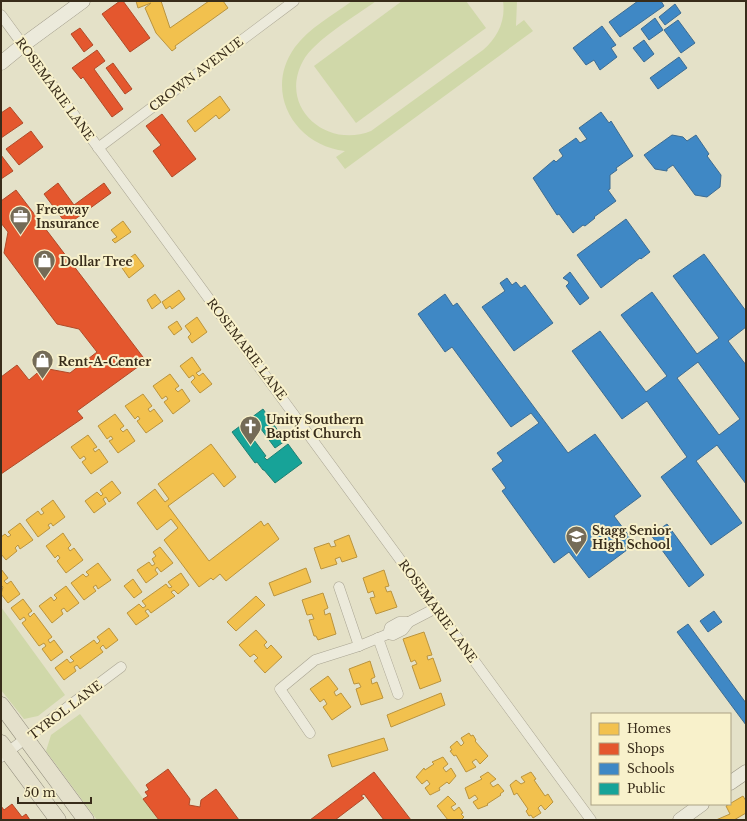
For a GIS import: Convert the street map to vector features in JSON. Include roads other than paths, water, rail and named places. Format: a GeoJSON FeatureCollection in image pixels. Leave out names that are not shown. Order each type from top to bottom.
{"type":"FeatureCollection","features":[{"type":"Feature","properties":{"kind":"main road"},"geometry":{"type":"LineString","coordinates":[[1,63],[83,1]]}},
{"type":"Feature","properties":{"kind":"main road"},"geometry":{"type":"LineString","coordinates":[[1,705],[86,820]]}},
{"type":"Feature","properties":{"kind":"main road"},"geometry":{"type":"LineString","coordinates":[[3,751],[58,820]]}},
{"type":"Feature","properties":{"kind":"main road"},"geometry":{"type":"LineString","coordinates":[[731,782],[746,772]]}},
{"type":"Feature","properties":{"kind":"main road"},"geometry":{"type":"LineString","coordinates":[[686,818],[701,805]]}},
{"type":"Feature","properties":{"kind":"street","name":"CROWN AVENUE"},"geometry":{"type":"LineString","coordinates":[[98,148],[294,1]]}},
{"type":"Feature","properties":{"kind":"street","name":"ROSEMARIE LANE"},"geometry":{"type":"LineString","coordinates":[[1,15],[591,820]]}},
{"type":"Feature","properties":{"kind":"street"},"geometry":{"type":"LineString","coordinates":[[340,587],[359,646]]}},
{"type":"Feature","properties":{"kind":"street"},"geometry":{"type":"LineString","coordinates":[[310,734],[280,689],[315,660],[359,646],[388,634],[393,635],[403,630],[409,622],[436,608]]}},
{"type":"Feature","properties":{"kind":"street"},"geometry":{"type":"LineString","coordinates":[[378,638],[398,694]]}},
{"type":"Feature","properties":{"kind":"street","name":"TYROL LANE"},"geometry":{"type":"LineString","coordinates":[[3,751],[26,740],[121,667]]}},
{"type":"Feature","properties":{"kind":"place","name":"Freeway Insurance"},"geometry":{"type":"Point","coordinates":[21,236]}},
{"type":"Feature","properties":{"kind":"place","name":"Dollar Tree"},"geometry":{"type":"Point","coordinates":[45,280]}},
{"type":"Feature","properties":{"kind":"place","name":"Rent-A-Center"},"geometry":{"type":"Point","coordinates":[42,380]}},
{"type":"Feature","properties":{"kind":"place","name":"Unity Southern Baptist Church"},"geometry":{"type":"Point","coordinates":[251,446]}},
{"type":"Feature","properties":{"kind":"place","name":"Stagg Senior High School"},"geometry":{"type":"Point","coordinates":[576,556]}}]}
